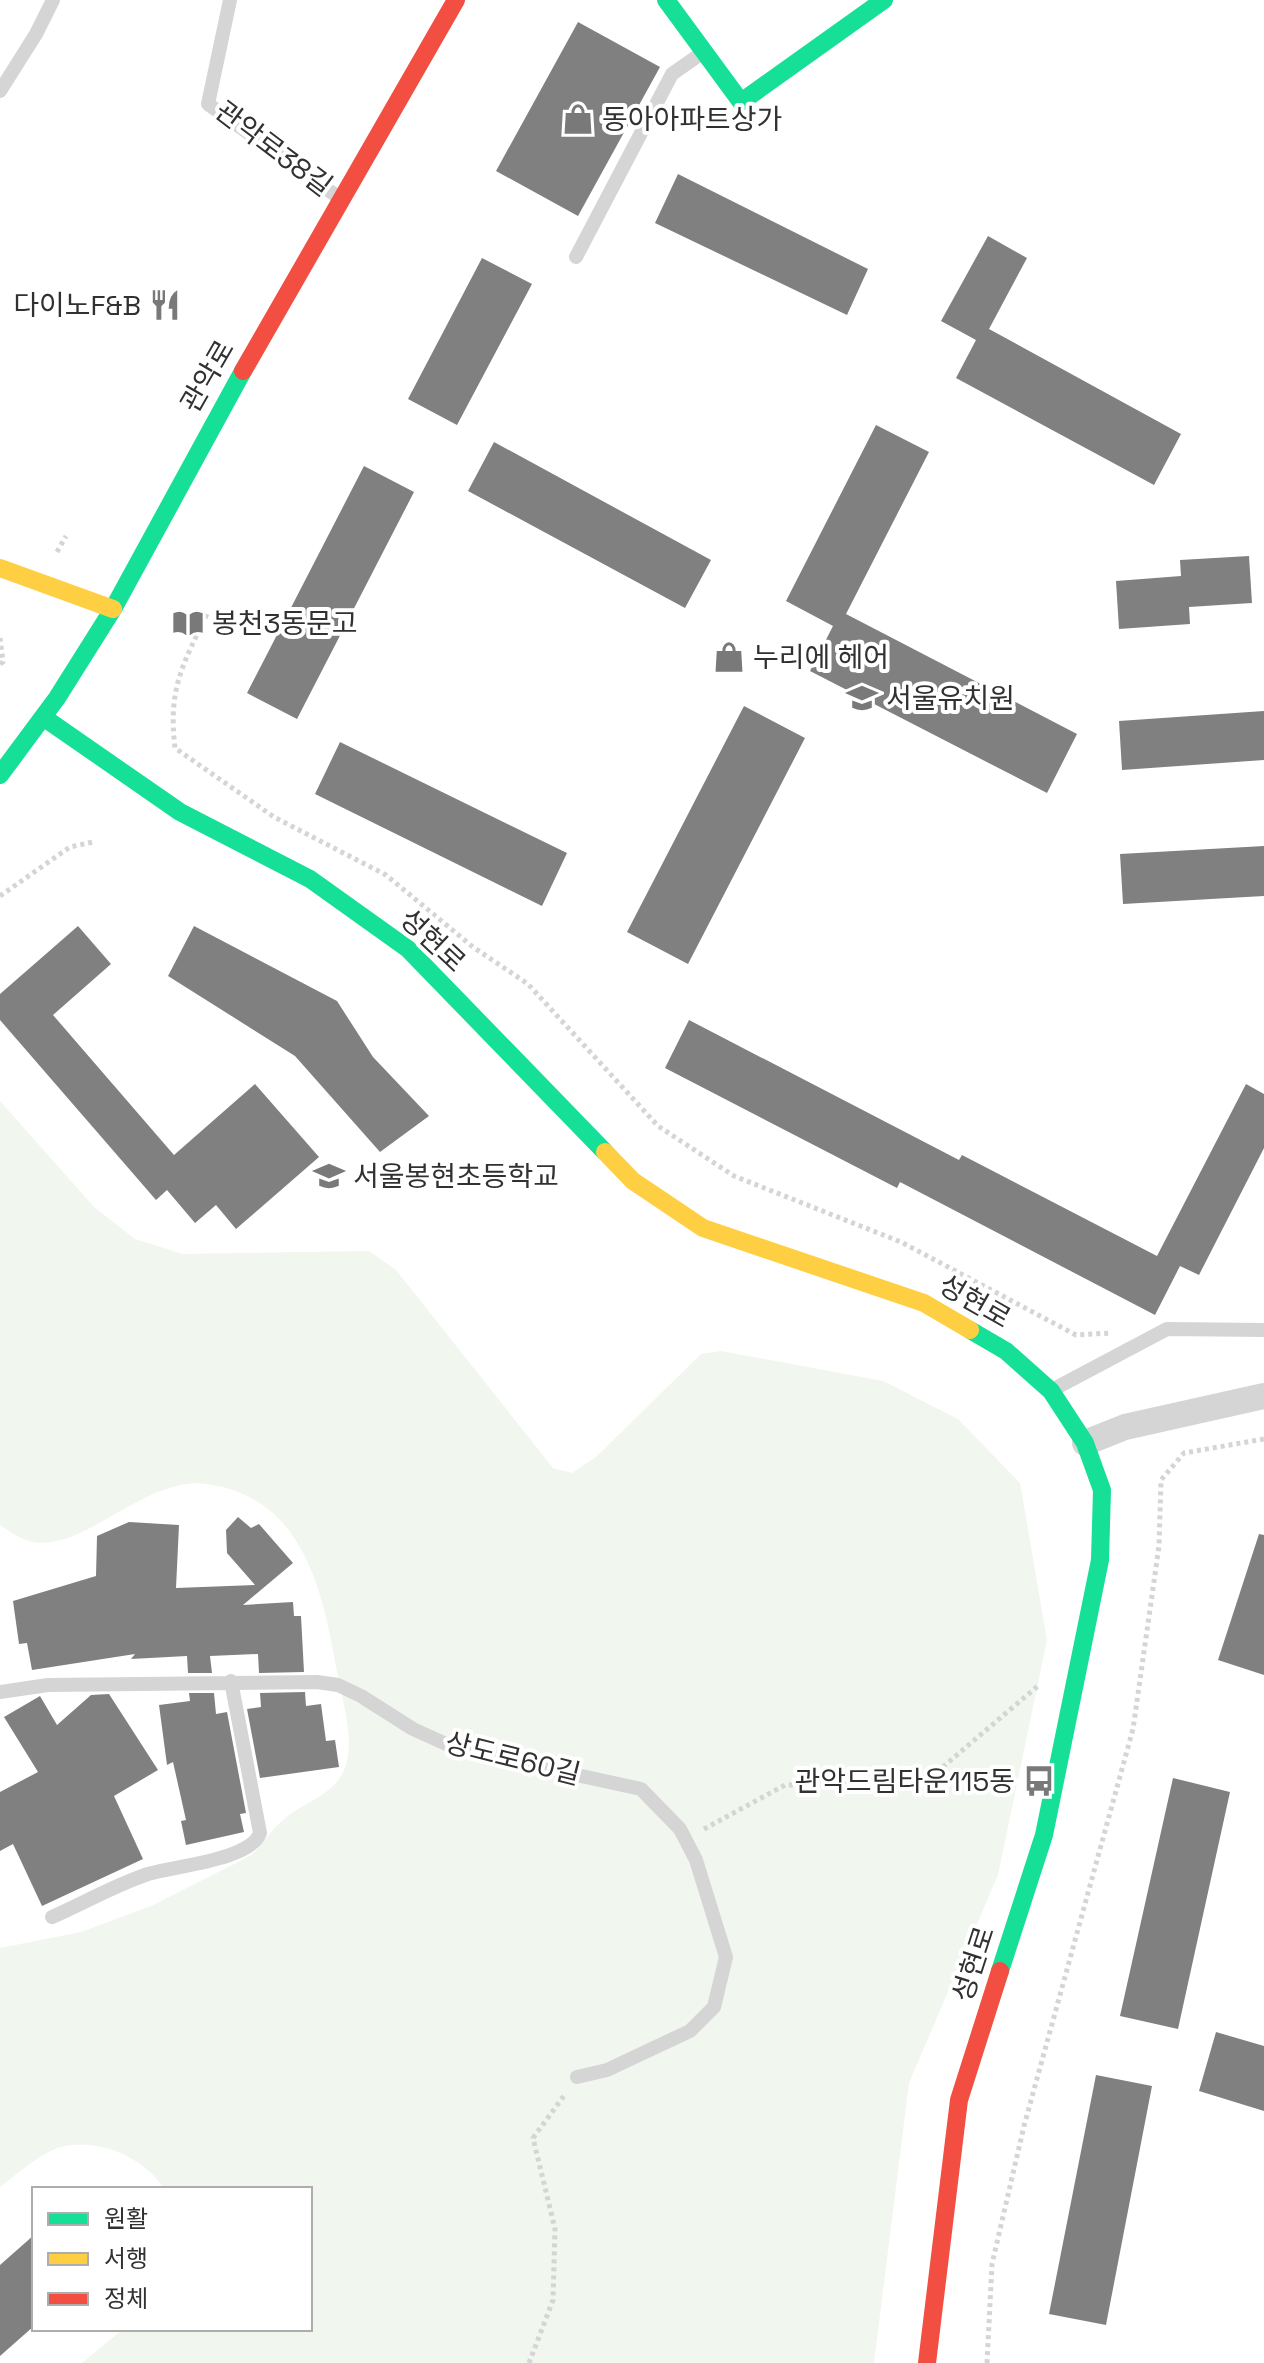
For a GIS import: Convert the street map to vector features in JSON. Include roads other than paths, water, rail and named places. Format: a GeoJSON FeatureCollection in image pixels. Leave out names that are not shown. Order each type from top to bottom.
{"type":"FeatureCollection","features":[{"type":"Feature","properties":{"kind":"street","name":"관악로"},"geometry":{"type":"LineString","coordinates":[[0,775],[43,717],[113,609],[221,409],[456,0]]}},
{"type":"Feature","properties":{"kind":"street"},"geometry":{"type":"LineString","coordinates":[[666,0],[706,50],[741,102],[876,3]]}},
{"type":"Feature","properties":{"kind":"street"},"geometry":{"type":"LineString","coordinates":[[0,568],[113,609]]}},
{"type":"Feature","properties":{"kind":"street","name":"성현로"},"geometry":{"type":"LineString","coordinates":[[43,717],[180,812],[310,879],[408,949],[633,1181],[703,1228],[924,1303],[1006,1351],[1051,1391],[1085,1443],[1102,1490],[1100,1560],[1044,1835],[959,2100],[927,2363]]}},
{"type":"Feature","properties":{"kind":"street"},"geometry":{"type":"LineString","coordinates":[[1085,1443],[1125,1427],[1264,1396]]}},
{"type":"Feature","properties":{"kind":"lane"},"geometry":{"type":"LineString","coordinates":[[0,91],[36,34],[53,0]]}},
{"type":"Feature","properties":{"kind":"lane","name":"관악로38길"},"geometry":{"type":"LineString","coordinates":[[230,0],[208,104],[342,199]]}},
{"type":"Feature","properties":{"kind":"lane"},"geometry":{"type":"LineString","coordinates":[[576,257],[672,74],[706,50]]}},
{"type":"Feature","properties":{"kind":"lane"},"geometry":{"type":"LineString","coordinates":[[1051,1391],[1167,1329],[1264,1330]]}},
{"type":"Feature","properties":{"kind":"lane"},"geometry":{"type":"LineString","coordinates":[[52,1917],[148,1874],[233,1854],[252,1847],[258,1840],[260,1833],[231,1681]]}},
{"type":"Feature","properties":{"kind":"lane","name":"상도로60길"},"geometry":{"type":"LineString","coordinates":[[0,1692],[48,1685],[231,1681],[338,1685],[413,1729],[457,1749],[641,1789],[685,1839],[696,1860],[726,1957],[714,2007],[690,2031],[607,2070],[577,2077]]}},
{"type":"Feature","properties":{"kind":"place","name":"동아아파트상가"},"geometry":{"type":"Point","coordinates":[578,119]}},
{"type":"Feature","properties":{"kind":"place","name":"다이노F&B"},"geometry":{"type":"Point","coordinates":[165,305]}},
{"type":"Feature","properties":{"kind":"place","name":"봉천3동문고"},"geometry":{"type":"Point","coordinates":[188,623]}},
{"type":"Feature","properties":{"kind":"place","name":"누리에 헤어"},"geometry":{"type":"Point","coordinates":[729,657]}},
{"type":"Feature","properties":{"kind":"place","name":"서울유치원"},"geometry":{"type":"Point","coordinates":[862,698]}},
{"type":"Feature","properties":{"kind":"place","name":"서울봉현초등학교"},"geometry":{"type":"Point","coordinates":[329,1176]}},
{"type":"Feature","properties":{"kind":"place","name":"관악드림타운115동"},"geometry":{"type":"Point","coordinates":[1039,1781]}}]}
